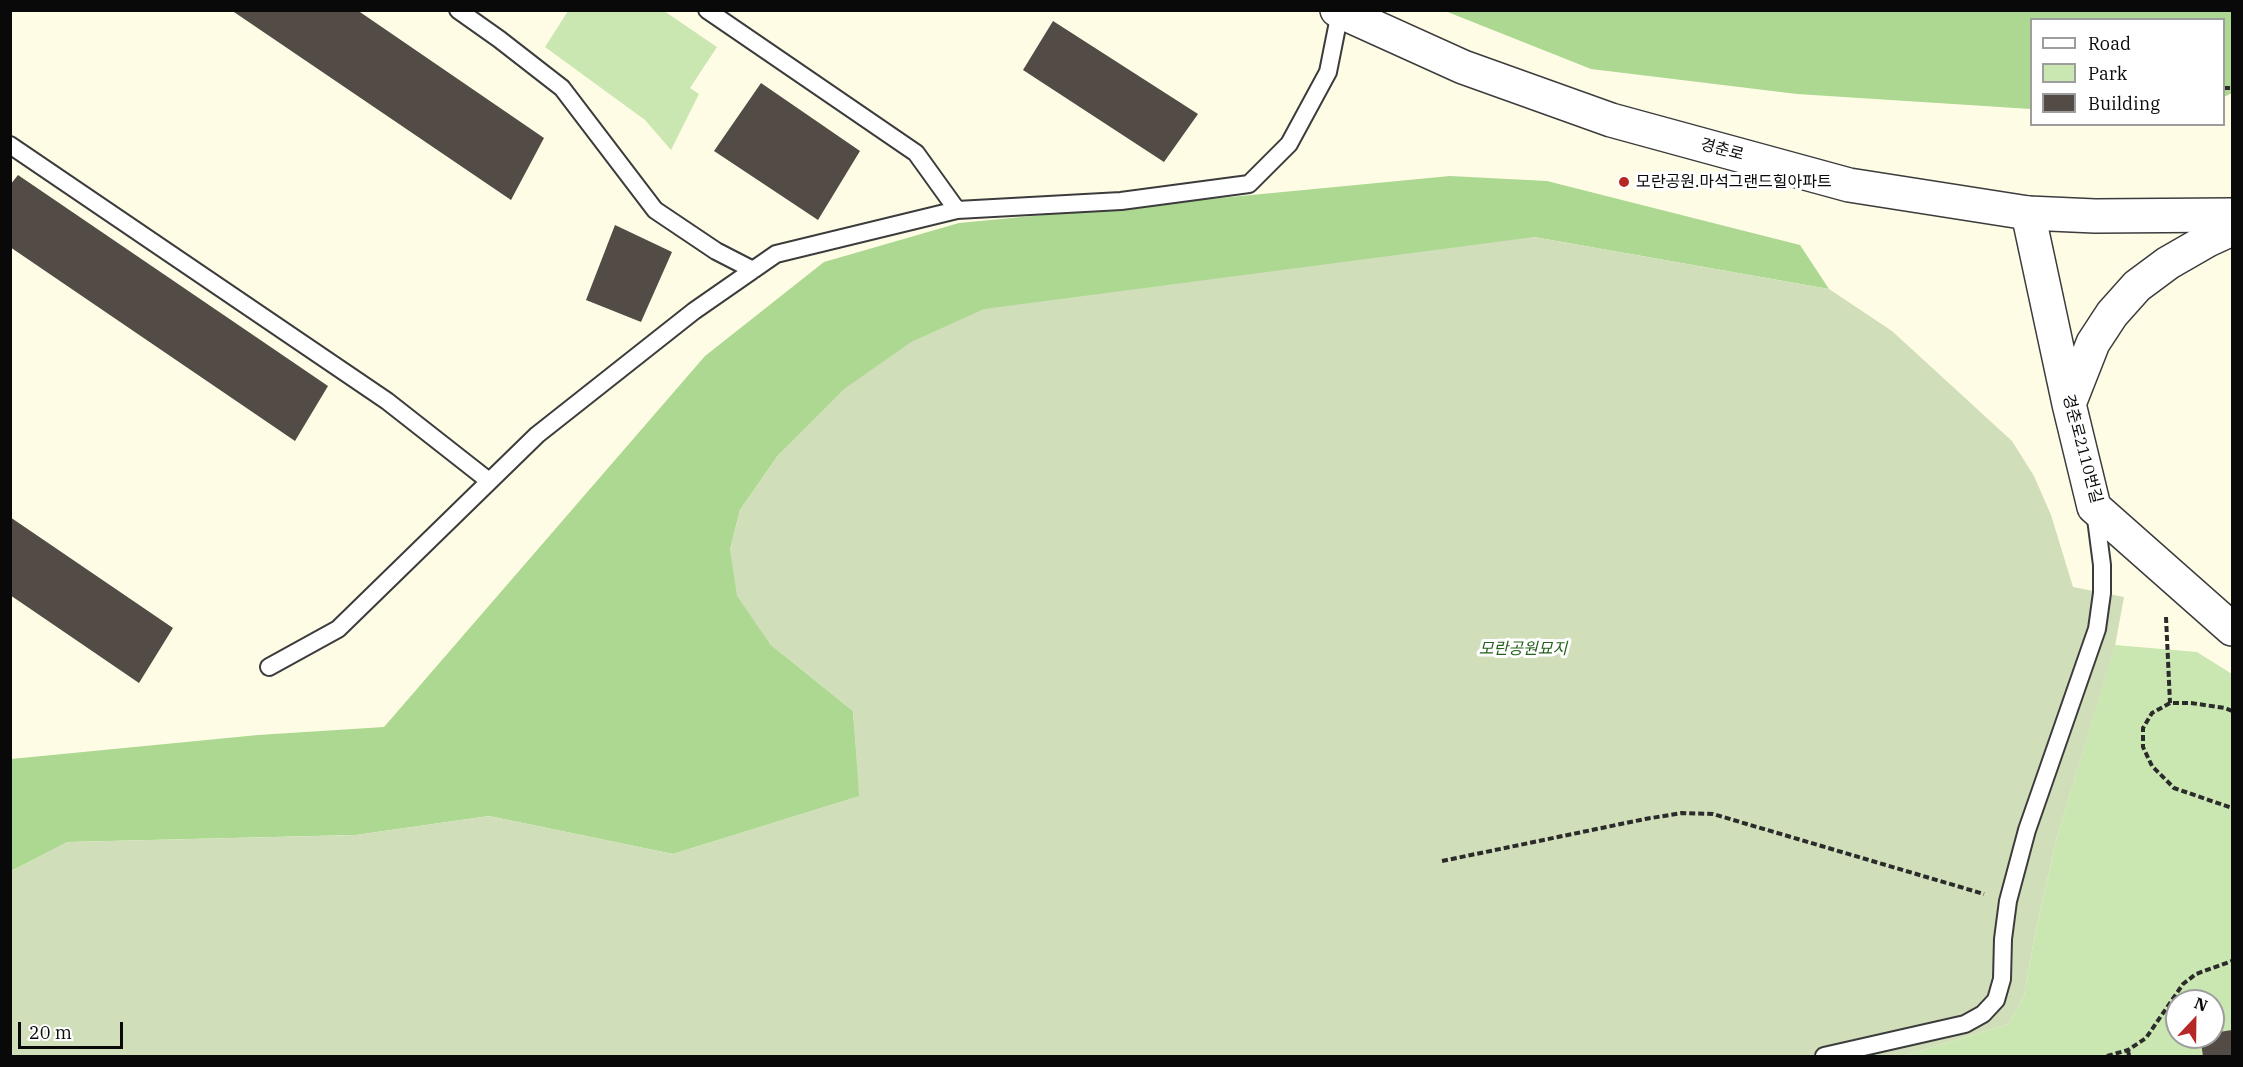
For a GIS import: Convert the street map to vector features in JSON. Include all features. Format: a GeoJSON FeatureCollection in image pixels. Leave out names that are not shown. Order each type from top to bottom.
{"type":"FeatureCollection","features":[{"type":"Feature","properties":{"kind":"street","name":"경춘로"},"geometry":{"type":"LineString","coordinates":[[1338,11],[1463,67],[1611,120],[1849,185],[2028,213],[2095,216],[2232,215]]}},
{"type":"Feature","properties":{"kind":"street","name":"경춘로2110번길"},"geometry":{"type":"LineString","coordinates":[[2028,213],[2069,404],[2094,507],[2232,629]]}},
{"type":"Feature","properties":{"kind":"street"},"geometry":{"type":"LineString","coordinates":[[2069,404],[2093,343],[2112,314],[2137,286],[2168,263],[2232,229]]}},
{"type":"Feature","properties":{"kind":"lane"},"geometry":{"type":"LineString","coordinates":[[458,10],[562,88],[655,210],[716,251],[753,270]]}},
{"type":"Feature","properties":{"kind":"lane"},"geometry":{"type":"LineString","coordinates":[[707,10],[916,153],[957,210]]}},
{"type":"Feature","properties":{"kind":"lane"},"geometry":{"type":"LineString","coordinates":[[270,667],[338,629],[537,435],[694,311],[776,254],[957,210],[1121,201],[1249,184],[1289,144],[1328,72],[1338,11]]}},
{"type":"Feature","properties":{"kind":"lane"},"geometry":{"type":"LineString","coordinates":[[10,145],[387,400],[489,481]]}},
{"type":"Feature","properties":{"kind":"lane"},"geometry":{"type":"LineString","coordinates":[[1824,1056],[1965,1024],[1983,1014],[1996,1000],[2002,980],[2003,939],[2008,901],[2027,830],[2097,629],[2102,593],[2102,565],[2094,507]]}},
{"type":"Feature","properties":{"kind":"path"},"geometry":{"type":"LineString","coordinates":[[2164,568],[2170,704]]}},
{"type":"Feature","properties":{"kind":"path"},"geometry":{"type":"LineString","coordinates":[[2232,711],[2191,703],[2170,704],[2152,713],[2143,728],[2144,747],[2152,766],[2174,788],[2232,808]]}},
{"type":"Feature","properties":{"kind":"path"},"geometry":{"type":"LineString","coordinates":[[1442,861],[1645,819],[1683,813],[1713,814],[2008,901]]}},
{"type":"Feature","properties":{"kind":"path"},"geometry":{"type":"LineString","coordinates":[[2107,1056],[2128,1050],[2146,1038],[2182,984],[2196,974],[2232,961]]}},
{"type":"Feature","properties":{"kind":"path"},"geometry":{"type":"LineString","coordinates":[[2128,1050],[2129,1056]]}},
{"type":"Feature","properties":{"kind":"green space"},"geometry":{"type":"Polygon","coordinates":[[[568,11],[664,11],[717,47],[690,88],[699,94],[671,150],[645,120],[545,47],[568,11]]]}},
{"type":"Feature","properties":{"kind":"green space"},"geometry":{"type":"Polygon","coordinates":[[[1445,11],[2232,11],[2232,93],[2225,96],[2225,18],[2030,18],[2030,109],[1797,94],[1591,69],[1445,11]]]}},
{"type":"Feature","properties":{"kind":"green space"},"geometry":{"type":"Polygon","coordinates":[[[1450,176],[1547,181],[1800,245],[1829,289],[1534,237],[779,454],[740,510],[730,550],[770,644],[853,711],[860,796],[673,854],[489,816],[356,835],[68,842],[11,871],[11,759],[258,735],[384,727],[705,356],[824,262],[959,223],[1450,176]]]}},
{"type":"Feature","properties":{"kind":"green space","name":"모란공원묘지"},"geometry":{"type":"Polygon","coordinates":[[[1534,237],[1829,289],[1892,331],[2012,441],[2034,476],[2051,515],[2073,587],[2124,597],[2115,646],[2057,837],[2035,934],[2024,996],[2008,1024],[1903,1056],[11,1056],[11,871],[68,842],[356,835],[489,816],[673,854],[859,796],[853,711],[770,644],[737,596],[730,550],[740,510],[779,454],[844,389],[911,342],[984,309],[1534,237]]]}},
{"type":"Feature","properties":{"kind":"green space"},"geometry":{"type":"Polygon","coordinates":[[[2115,645],[2197,652],[2232,674],[2232,1056],[1903,1056],[2008,1024],[2024,996],[2035,934],[2057,837],[2115,645]]]}},
{"type":"Feature","properties":{"kind":"building"},"geometry":{"type":"Polygon","coordinates":[[[231,10],[357,10],[544,138],[511,200],[231,10]]]}},
{"type":"Feature","properties":{"kind":"building"},"geometry":{"type":"Polygon","coordinates":[[[1053,21],[1198,114],[1164,162],[1023,70],[1053,21]]]}},
{"type":"Feature","properties":{"kind":"building"},"geometry":{"type":"Polygon","coordinates":[[[761,83],[860,151],[818,220],[714,151],[761,83]]]}},
{"type":"Feature","properties":{"kind":"building"},"geometry":{"type":"Polygon","coordinates":[[[18,175],[328,386],[295,441],[10,247],[10,185],[18,175]]]}},
{"type":"Feature","properties":{"kind":"building"},"geometry":{"type":"Polygon","coordinates":[[[615,225],[672,252],[641,322],[586,300],[615,225]]]}},
{"type":"Feature","properties":{"kind":"building"},"geometry":{"type":"Polygon","coordinates":[[[10,517],[173,628],[139,683],[10,595],[10,517]]]}},
{"type":"Feature","properties":{"kind":"building"},"geometry":{"type":"Polygon","coordinates":[[[2232,1030],[2232,1056],[2203,1056],[2202,1049],[2225,1049],[2225,1031],[2232,1030]]]}},
{"type":"Feature","properties":{"kind":"place","name":"모란공원.마석그랜드힐아파트"},"geometry":{"type":"Point","coordinates":[1624,182]}}]}
